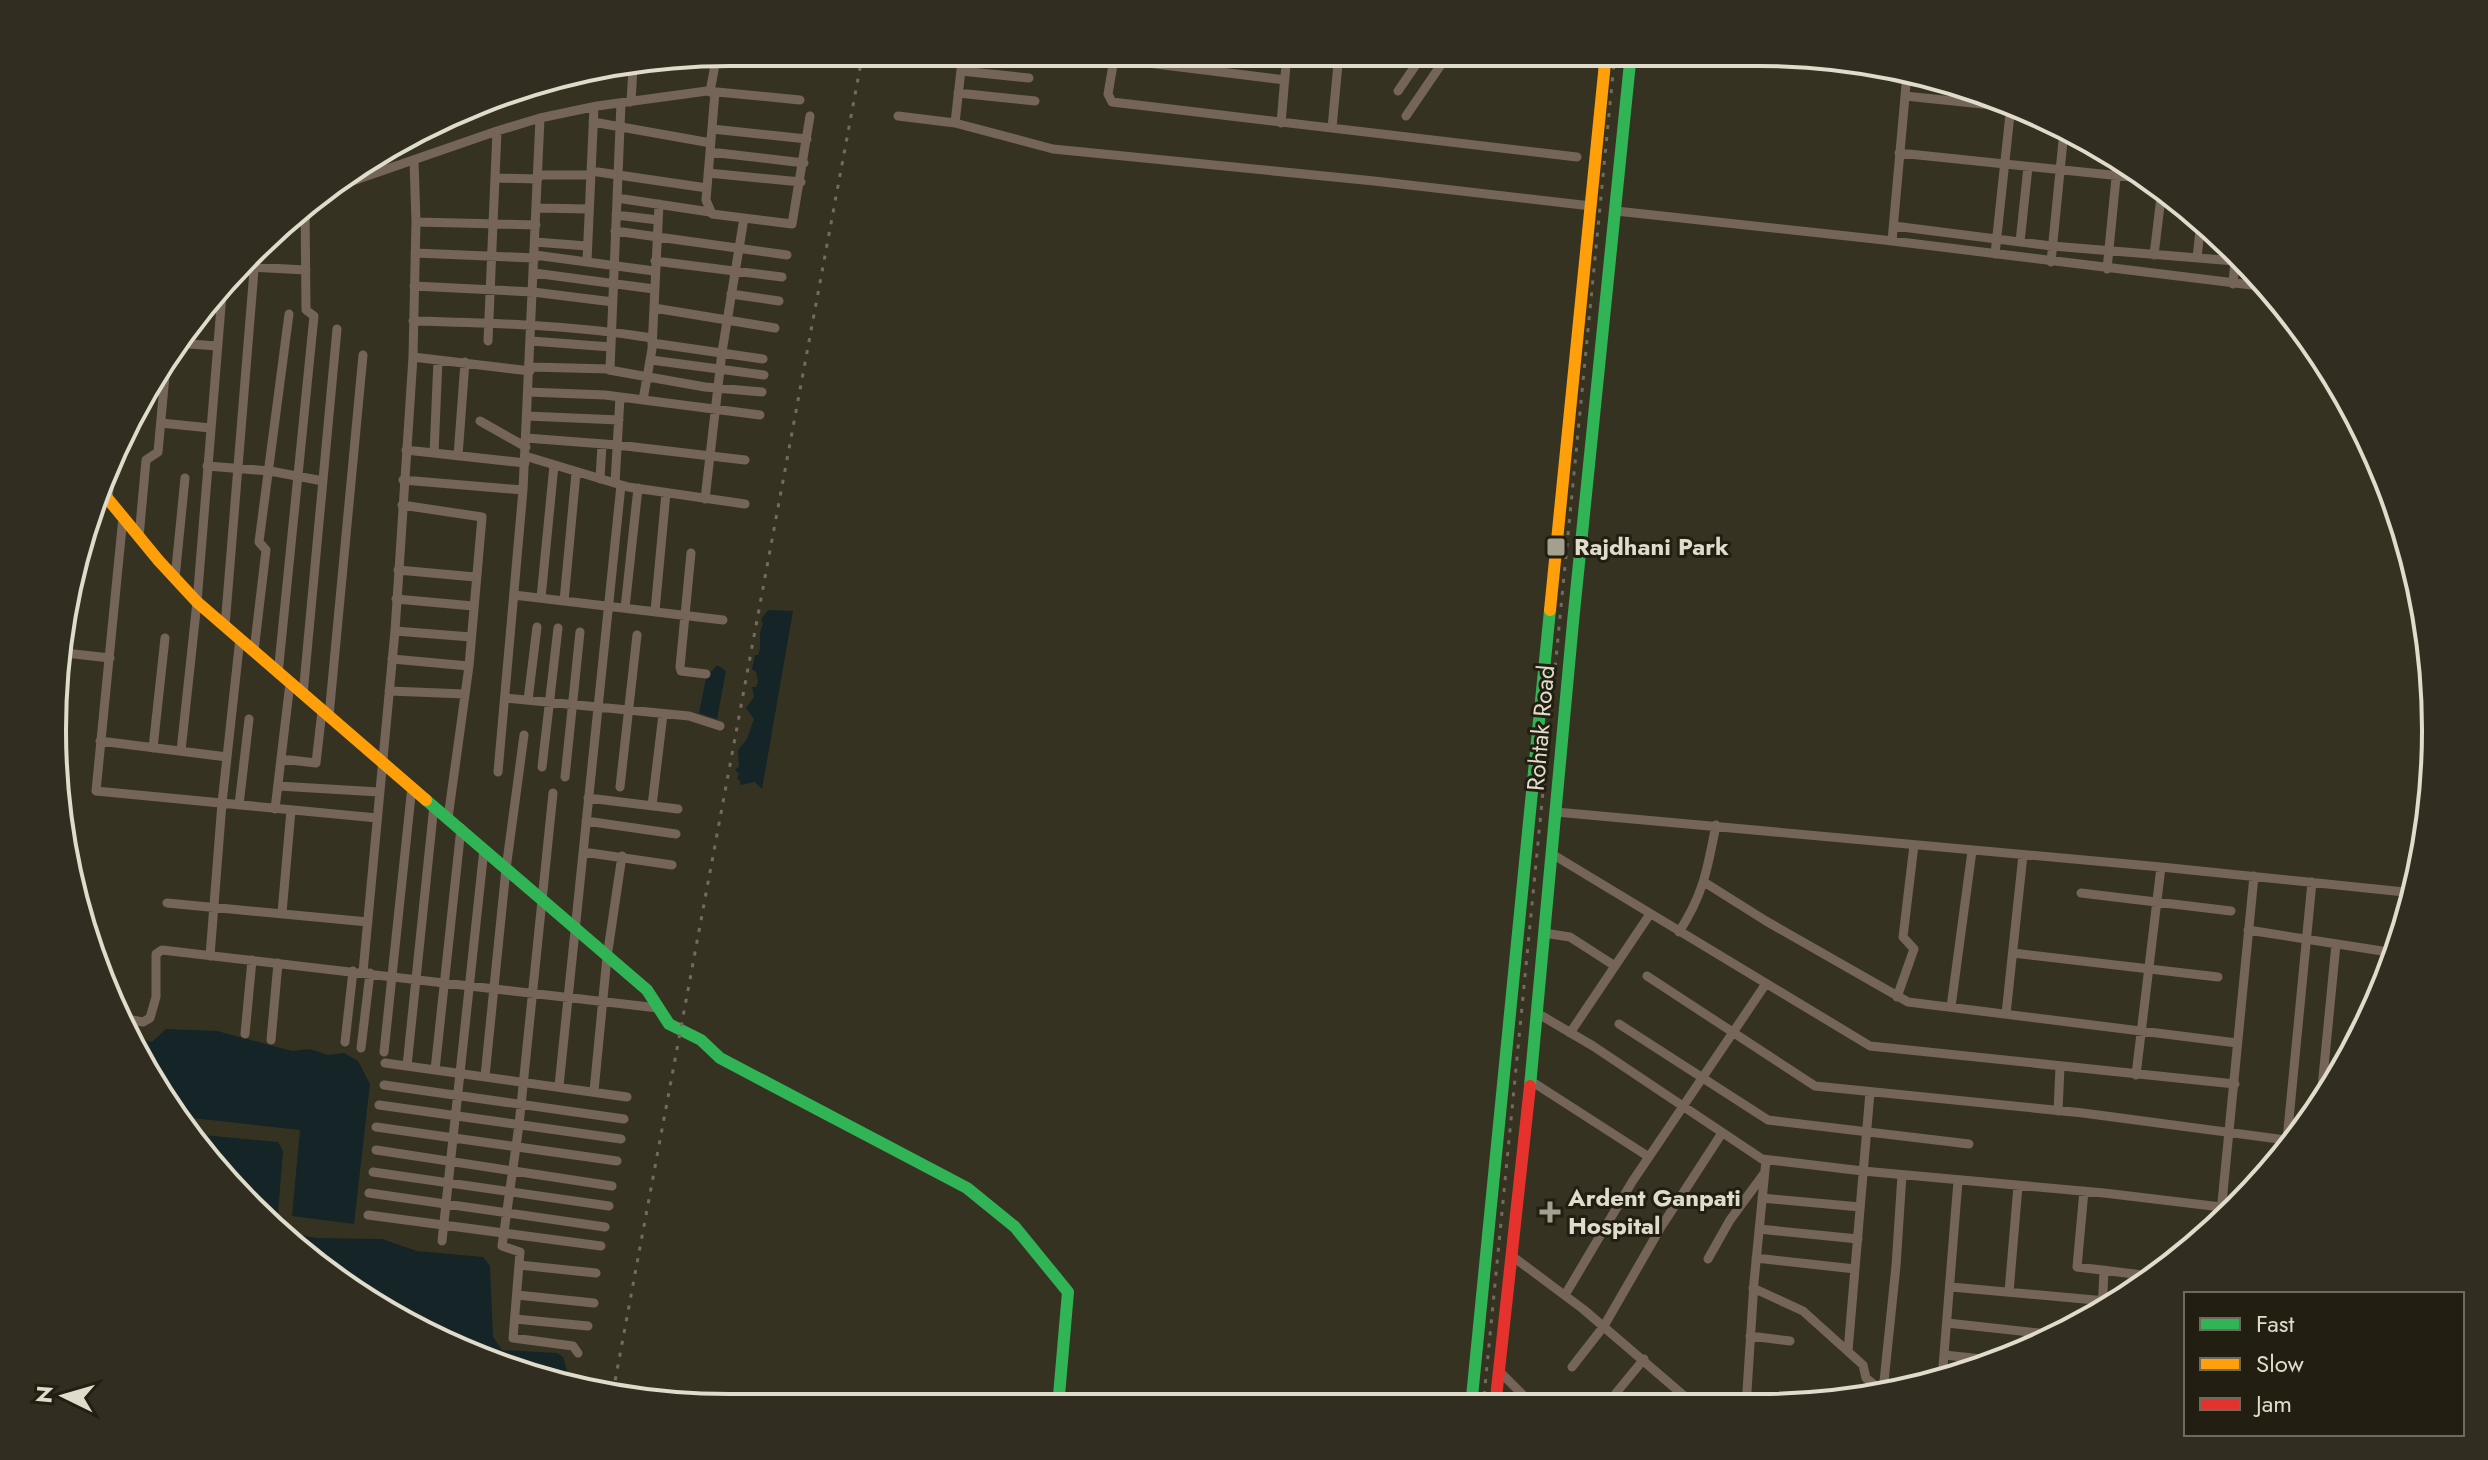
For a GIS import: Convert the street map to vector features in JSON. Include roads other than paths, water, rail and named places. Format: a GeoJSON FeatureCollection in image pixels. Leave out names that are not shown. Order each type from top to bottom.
{"type":"FeatureCollection","features":[{"type":"Feature","properties":{"kind":"main road","name":"Rohtak Road"},"geometry":{"type":"LineString","coordinates":[[1472,1394],[1605,66]]}},
{"type":"Feature","properties":{"kind":"main road","name":"Rohtak Road"},"geometry":{"type":"LineString","coordinates":[[1496,1394],[1531,1081],[1630,66]]}},
{"type":"Feature","properties":{"kind":"main road"},"geometry":{"type":"LineString","coordinates":[[108,499],[197,602],[647,990],[669,1024],[701,1040],[720,1058],[782,1093],[967,1188],[1015,1227],[1068,1292],[1059,1394]]}},
{"type":"Feature","properties":{"kind":"main road"},"geometry":{"type":"LineString","coordinates":[[1539,740],[1562,741]]}},
{"type":"Feature","properties":{"kind":"street"},"geometry":{"type":"LineString","coordinates":[[710,212],[706,200],[712,129],[713,66]]}},
{"type":"Feature","properties":{"kind":"street"},"geometry":{"type":"LineString","coordinates":[[955,123],[962,66]]}},
{"type":"Feature","properties":{"kind":"street"},"geometry":{"type":"LineString","coordinates":[[1112,66],[1108,94],[1112,102],[1577,157]]}},
{"type":"Feature","properties":{"kind":"street"},"geometry":{"type":"LineString","coordinates":[[1185,66],[1285,80]]}},
{"type":"Feature","properties":{"kind":"street"},"geometry":{"type":"LineString","coordinates":[[1281,123],[1286,66]]}},
{"type":"Feature","properties":{"kind":"street"},"geometry":{"type":"LineString","coordinates":[[1332,128],[1338,66]]}},
{"type":"Feature","properties":{"kind":"street"},"geometry":{"type":"LineString","coordinates":[[1398,91],[1415,66]]}},
{"type":"Feature","properties":{"kind":"street"},"geometry":{"type":"LineString","coordinates":[[1406,116],[1439,66]]}},
{"type":"Feature","properties":{"kind":"street"},"geometry":{"type":"LineString","coordinates":[[961,71],[1029,78]]}},
{"type":"Feature","properties":{"kind":"street"},"geometry":{"type":"LineString","coordinates":[[609,370],[620,128],[632,74]]}},
{"type":"Feature","properties":{"kind":"street"},"geometry":{"type":"LineString","coordinates":[[1892,241],[1906,83]]}},
{"type":"Feature","properties":{"kind":"street"},"geometry":{"type":"LineString","coordinates":[[381,166],[414,160],[540,118],[594,107],[712,92],[800,100]]}},
{"type":"Feature","properties":{"kind":"street"},"geometry":{"type":"LineString","coordinates":[[958,93],[1035,101]]}},
{"type":"Feature","properties":{"kind":"street"},"geometry":{"type":"LineString","coordinates":[[1905,96],[1975,103]]}},
{"type":"Feature","properties":{"kind":"street"},"geometry":{"type":"LineString","coordinates":[[587,261],[594,107]]}},
{"type":"Feature","properties":{"kind":"street"},"geometry":{"type":"LineString","coordinates":[[617,198],[792,224],[810,116]]}},
{"type":"Feature","properties":{"kind":"street"},"geometry":{"type":"LineString","coordinates":[[898,116],[955,123],[1053,149],[1591,206]]}},
{"type":"Feature","properties":{"kind":"street"},"geometry":{"type":"LineString","coordinates":[[1995,254],[2010,116]]}},
{"type":"Feature","properties":{"kind":"street"},"geometry":{"type":"LineString","coordinates":[[498,772],[523,490],[540,118]]}},
{"type":"Feature","properties":{"kind":"street"},"geometry":{"type":"LineString","coordinates":[[593,122],[711,148],[804,163]]}},
{"type":"Feature","properties":{"kind":"street"},"geometry":{"type":"LineString","coordinates":[[712,129],[807,139]]}},
{"type":"Feature","properties":{"kind":"street"},"geometry":{"type":"LineString","coordinates":[[488,341],[497,131]]}},
{"type":"Feature","properties":{"kind":"street"},"geometry":{"type":"LineString","coordinates":[[2051,262],[2063,140]]}},
{"type":"Feature","properties":{"kind":"street"},"geometry":{"type":"LineString","coordinates":[[1899,153],[2124,176]]}},
{"type":"Feature","properties":{"kind":"street"},"geometry":{"type":"LineString","coordinates":[[361,1048],[362,972],[395,631],[413,357],[414,160]]}},
{"type":"Feature","properties":{"kind":"street"},"geometry":{"type":"LineString","coordinates":[[2020,242],[2028,167]]}},
{"type":"Feature","properties":{"kind":"street"},"geometry":{"type":"LineString","coordinates":[[2107,269],[2116,171]]}},
{"type":"Feature","properties":{"kind":"street"},"geometry":{"type":"LineString","coordinates":[[495,178],[591,173],[707,188]]}},
{"type":"Feature","properties":{"kind":"street"},"geometry":{"type":"LineString","coordinates":[[708,173],[801,182]]}},
{"type":"Feature","properties":{"kind":"street"},"geometry":{"type":"LineString","coordinates":[[2154,255],[2160,202]]}},
{"type":"Feature","properties":{"kind":"street"},"geometry":{"type":"LineString","coordinates":[[643,400],[651,360],[659,204]]}},
{"type":"Feature","properties":{"kind":"street"},"geometry":{"type":"LineString","coordinates":[[537,208],[589,209]]}},
{"type":"Feature","properties":{"kind":"street"},"geometry":{"type":"LineString","coordinates":[[1616,211],[2251,286]]}},
{"type":"Feature","properties":{"kind":"street"},"geometry":{"type":"LineString","coordinates":[[616,215],[658,220]]}},
{"type":"Feature","properties":{"kind":"street"},"geometry":{"type":"LineString","coordinates":[[705,499],[726,321],[744,218]]}},
{"type":"Feature","properties":{"kind":"street"},"geometry":{"type":"LineString","coordinates":[[278,674],[314,316],[306,310],[305,220]]}},
{"type":"Feature","properties":{"kind":"street"},"geometry":{"type":"LineString","coordinates":[[416,222],[536,225]]}},
{"type":"Feature","properties":{"kind":"street"},"geometry":{"type":"LineString","coordinates":[[1894,226],[2052,246],[2228,260]]}},
{"type":"Feature","properties":{"kind":"street"},"geometry":{"type":"LineString","coordinates":[[615,231],[787,255]]}},
{"type":"Feature","properties":{"kind":"street"},"geometry":{"type":"LineString","coordinates":[[2197,258],[2200,234]]}},
{"type":"Feature","properties":{"kind":"street"},"geometry":{"type":"LineString","coordinates":[[535,242],[587,246]]}},
{"type":"Feature","properties":{"kind":"street"},"geometry":{"type":"LineString","coordinates":[[415,253],[535,256],[782,277]]}},
{"type":"Feature","properties":{"kind":"street"},"geometry":{"type":"LineString","coordinates":[[256,264],[306,270]]}},
{"type":"Feature","properties":{"kind":"street"},"geometry":{"type":"LineString","coordinates":[[2233,284],[2234,267]]}},
{"type":"Feature","properties":{"kind":"street"},"geometry":{"type":"LineString","coordinates":[[225,626],[252,269]]}},
{"type":"Feature","properties":{"kind":"street"},"geometry":{"type":"LineString","coordinates":[[534,273],[654,289]]}},
{"type":"Feature","properties":{"kind":"street"},"geometry":{"type":"LineString","coordinates":[[414,286],[533,292],[613,302]]}},
{"type":"Feature","properties":{"kind":"street"},"geometry":{"type":"LineString","coordinates":[[731,294],[779,301]]}},
{"type":"Feature","properties":{"kind":"street"},"geometry":{"type":"LineString","coordinates":[[654,308],[775,328]]}},
{"type":"Feature","properties":{"kind":"street"},"geometry":{"type":"LineString","coordinates":[[181,751],[197,602],[217,346],[216,310]]}},
{"type":"Feature","properties":{"kind":"street"},"geometry":{"type":"LineString","coordinates":[[254,651],[266,550],[259,542],[289,314]]}},
{"type":"Feature","properties":{"kind":"street"},"geometry":{"type":"LineString","coordinates":[[413,321],[532,324],[612,331],[763,359]]}},
{"type":"Feature","properties":{"kind":"street"},"geometry":{"type":"LineString","coordinates":[[303,695],[337,329]]}},
{"type":"Feature","properties":{"kind":"street"},"geometry":{"type":"LineString","coordinates":[[531,341],[611,347]]}},
{"type":"Feature","properties":{"kind":"street"},"geometry":{"type":"LineString","coordinates":[[190,344],[217,346]]}},
{"type":"Feature","properties":{"kind":"street"},"geometry":{"type":"LineString","coordinates":[[281,759],[316,763],[325,713],[363,355]]}},
{"type":"Feature","properties":{"kind":"street"},"geometry":{"type":"LineString","coordinates":[[413,357],[530,369],[609,370],[762,392]]}},
{"type":"Feature","properties":{"kind":"street"},"geometry":{"type":"LineString","coordinates":[[434,453],[438,360]]}},
{"type":"Feature","properties":{"kind":"street"},"geometry":{"type":"LineString","coordinates":[[651,360],[764,375]]}},
{"type":"Feature","properties":{"kind":"street"},"geometry":{"type":"LineString","coordinates":[[458,456],[465,362]]}},
{"type":"Feature","properties":{"kind":"street"},"geometry":{"type":"LineString","coordinates":[[139,537],[146,460],[158,452],[164,383]]}},
{"type":"Feature","properties":{"kind":"street"},"geometry":{"type":"LineString","coordinates":[[528,392],[620,397],[760,415]]}},
{"type":"Feature","properties":{"kind":"street"},"geometry":{"type":"LineString","coordinates":[[559,1086],[608,606],[618,484],[620,397]]}},
{"type":"Feature","properties":{"kind":"street"},"geometry":{"type":"LineString","coordinates":[[527,416],[619,420]]}},
{"type":"Feature","properties":{"kind":"street"},"geometry":{"type":"LineString","coordinates":[[480,421],[525,451],[576,473],[638,488],[745,504]]}},
{"type":"Feature","properties":{"kind":"street"},"geometry":{"type":"LineString","coordinates":[[161,423],[210,428]]}},
{"type":"Feature","properties":{"kind":"street"},"geometry":{"type":"LineString","coordinates":[[406,450],[458,456],[602,444],[745,460]]}},
{"type":"Feature","properties":{"kind":"street"},"geometry":{"type":"LineString","coordinates":[[600,479],[602,444]]}},
{"type":"Feature","properties":{"kind":"street"},"geometry":{"type":"LineString","coordinates":[[541,598],[554,465]]}},
{"type":"Feature","properties":{"kind":"street"},"geometry":{"type":"LineString","coordinates":[[207,466],[270,471],[323,481]]}},
{"type":"Feature","properties":{"kind":"street"},"geometry":{"type":"LineString","coordinates":[[564,601],[576,473]]}},
{"type":"Feature","properties":{"kind":"street"},"geometry":{"type":"LineString","coordinates":[[175,578],[185,478]]}},
{"type":"Feature","properties":{"kind":"street"},"geometry":{"type":"LineString","coordinates":[[403,480],[523,490]]}},
{"type":"Feature","properties":{"kind":"street"},"geometry":{"type":"LineString","coordinates":[[625,608],[638,488]]}},
{"type":"Feature","properties":{"kind":"street"},"geometry":{"type":"LineString","coordinates":[[655,611],[666,493]]}},
{"type":"Feature","properties":{"kind":"street"},"geometry":{"type":"LineString","coordinates":[[402,505],[481,515],[469,666],[448,818]]}},
{"type":"Feature","properties":{"kind":"street"},"geometry":{"type":"LineString","coordinates":[[123,517],[97,792],[377,818]]}},
{"type":"Feature","properties":{"kind":"street"},"geometry":{"type":"LineString","coordinates":[[691,553],[680,670],[706,674]]}},
{"type":"Feature","properties":{"kind":"street"},"geometry":{"type":"LineString","coordinates":[[398,570],[475,577]]}},
{"type":"Feature","properties":{"kind":"street"},"geometry":{"type":"LineString","coordinates":[[514,595],[723,620]]}},
{"type":"Feature","properties":{"kind":"street"},"geometry":{"type":"LineString","coordinates":[[396,599],[473,606]]}},
{"type":"Feature","properties":{"kind":"street"},"geometry":{"type":"LineString","coordinates":[[528,700],[537,627]]}},
{"type":"Feature","properties":{"kind":"street"},"geometry":{"type":"LineString","coordinates":[[542,767],[558,628]]}},
{"type":"Feature","properties":{"kind":"street"},"geometry":{"type":"LineString","coordinates":[[395,631],[471,637]]}},
{"type":"Feature","properties":{"kind":"street"},"geometry":{"type":"LineString","coordinates":[[565,777],[580,632]]}},
{"type":"Feature","properties":{"kind":"street"},"geometry":{"type":"LineString","coordinates":[[620,787],[637,635]]}},
{"type":"Feature","properties":{"kind":"street"},"geometry":{"type":"LineString","coordinates":[[153,748],[165,638]]}},
{"type":"Feature","properties":{"kind":"street"},"geometry":{"type":"LineString","coordinates":[[210,956],[222,803],[240,638]]}},
{"type":"Feature","properties":{"kind":"street"},"geometry":{"type":"LineString","coordinates":[[71,654],[110,658]]}},
{"type":"Feature","properties":{"kind":"street"},"geometry":{"type":"LineString","coordinates":[[392,659],[469,666]]}},
{"type":"Feature","properties":{"kind":"street"},"geometry":{"type":"LineString","coordinates":[[275,809],[290,683]]}},
{"type":"Feature","properties":{"kind":"street"},"geometry":{"type":"LineString","coordinates":[[389,691],[465,694]]}},
{"type":"Feature","properties":{"kind":"street"},"geometry":{"type":"LineString","coordinates":[[506,698],[689,716],[720,726]]}},
{"type":"Feature","properties":{"kind":"street"},"geometry":{"type":"LineString","coordinates":[[652,806],[663,714]]}},
{"type":"Feature","properties":{"kind":"street"},"geometry":{"type":"LineString","coordinates":[[239,805],[249,719]]}},
{"type":"Feature","properties":{"kind":"street"},"geometry":{"type":"LineString","coordinates":[[485,1076],[506,869],[524,735]]}},
{"type":"Feature","properties":{"kind":"street"},"geometry":{"type":"LineString","coordinates":[[100,741],[227,757]]}},
{"type":"Feature","properties":{"kind":"street"},"geometry":{"type":"LineString","coordinates":[[278,786],[379,792]]}},
{"type":"Feature","properties":{"kind":"street"},"geometry":{"type":"LineString","coordinates":[[412,786],[385,1058],[407,1066],[627,1097]]}},
{"type":"Feature","properties":{"kind":"street"},"geometry":{"type":"LineString","coordinates":[[553,793],[519,1125],[502,1247],[520,1251],[513,1338],[573,1346],[578,1353]]}},
{"type":"Feature","properties":{"kind":"street"},"geometry":{"type":"LineString","coordinates":[[588,798],[678,809]]}},
{"type":"Feature","properties":{"kind":"street"},"geometry":{"type":"LineString","coordinates":[[407,1066],[434,805]]}},
{"type":"Feature","properties":{"kind":"street"},"geometry":{"type":"LineString","coordinates":[[282,913],[291,810]]}},
{"type":"Feature","properties":{"kind":"street"},"geometry":{"type":"LineString","coordinates":[[1556,812],[2402,890]]}},
{"type":"Feature","properties":{"kind":"street"},"geometry":{"type":"LineString","coordinates":[[586,821],[676,834]]}},
{"type":"Feature","properties":{"kind":"street"},"geometry":{"type":"LineString","coordinates":[[1679,932],[1697,903],[1716,825]]}},
{"type":"Feature","properties":{"kind":"street"},"geometry":{"type":"LineString","coordinates":[[435,1070],[461,828]]}},
{"type":"Feature","properties":{"kind":"street"},"geometry":{"type":"LineString","coordinates":[[1897,997],[1914,949],[1903,937],[1914,845]]}},
{"type":"Feature","properties":{"kind":"street"},"geometry":{"type":"LineString","coordinates":[[442,1241],[484,849]]}},
{"type":"Feature","properties":{"kind":"street"},"geometry":{"type":"LineString","coordinates":[[1951,1007],[1972,851]]}},
{"type":"Feature","properties":{"kind":"street"},"geometry":{"type":"LineString","coordinates":[[583,852],[672,865]]}},
{"type":"Feature","properties":{"kind":"street"},"geometry":{"type":"LineString","coordinates":[[1552,854],[1870,1046],[2235,1084]]}},
{"type":"Feature","properties":{"kind":"street"},"geometry":{"type":"LineString","coordinates":[[2006,1014],[2023,855]]}},
{"type":"Feature","properties":{"kind":"street"},"geometry":{"type":"LineString","coordinates":[[594,1091],[607,957],[622,856]]}},
{"type":"Feature","properties":{"kind":"street"},"geometry":{"type":"LineString","coordinates":[[2136,1075],[2161,867]]}},
{"type":"Feature","properties":{"kind":"street"},"geometry":{"type":"LineString","coordinates":[[2221,1206],[2254,876]]}},
{"type":"Feature","properties":{"kind":"street"},"geometry":{"type":"LineString","coordinates":[[1704,882],[1908,1002],[2237,1043]]}},
{"type":"Feature","properties":{"kind":"street"},"geometry":{"type":"LineString","coordinates":[[2291,1126],[2312,882]]}},
{"type":"Feature","properties":{"kind":"street"},"geometry":{"type":"LineString","coordinates":[[2081,893],[2231,911]]}},
{"type":"Feature","properties":{"kind":"street"},"geometry":{"type":"LineString","coordinates":[[167,903],[368,922]]}},
{"type":"Feature","properties":{"kind":"street"},"geometry":{"type":"LineString","coordinates":[[1570,1033],[1650,914]]}},
{"type":"Feature","properties":{"kind":"street"},"geometry":{"type":"LineString","coordinates":[[2248,930],[2384,951]]}},
{"type":"Feature","properties":{"kind":"street"},"geometry":{"type":"LineString","coordinates":[[1544,933],[1570,937],[1615,966]]}},
{"type":"Feature","properties":{"kind":"street"},"geometry":{"type":"LineString","coordinates":[[2323,1078],[2336,944]]}},
{"type":"Feature","properties":{"kind":"street"},"geometry":{"type":"LineString","coordinates":[[132,1020],[143,1022],[150,1018],[156,997],[158,951],[658,1008]]}},
{"type":"Feature","properties":{"kind":"street"},"geometry":{"type":"LineString","coordinates":[[2013,953],[2218,977]]}},
{"type":"Feature","properties":{"kind":"street"},"geometry":{"type":"LineString","coordinates":[[245,1034],[252,960]]}},
{"type":"Feature","properties":{"kind":"street"},"geometry":{"type":"LineString","coordinates":[[271,1040],[278,963]]}},
{"type":"Feature","properties":{"kind":"street"},"geometry":{"type":"LineString","coordinates":[[345,1042],[362,972]]}},
{"type":"Feature","properties":{"kind":"street"},"geometry":{"type":"LineString","coordinates":[[1647,976],[1811,1085],[2058,1111],[2278,1142]]}},
{"type":"Feature","properties":{"kind":"street"},"geometry":{"type":"LineString","coordinates":[[1565,1295],[1649,1157],[1765,985]]}},
{"type":"Feature","properties":{"kind":"street"},"geometry":{"type":"LineString","coordinates":[[1537,1013],[1766,1160],[2220,1207]]}},
{"type":"Feature","properties":{"kind":"street"},"geometry":{"type":"LineString","coordinates":[[1619,1024],[1768,1120],[1969,1144]]}},
{"type":"Feature","properties":{"kind":"street"},"geometry":{"type":"LineString","coordinates":[[2058,1111],[2060,1067]]}},
{"type":"Feature","properties":{"kind":"street"},"geometry":{"type":"LineString","coordinates":[[1531,1081],[1649,1157]]}},
{"type":"Feature","properties":{"kind":"street"},"geometry":{"type":"LineString","coordinates":[[384,1085],[624,1119]]}},
{"type":"Feature","properties":{"kind":"street"},"geometry":{"type":"LineString","coordinates":[[1848,1351],[1870,1092]]}},
{"type":"Feature","properties":{"kind":"street"},"geometry":{"type":"LineString","coordinates":[[379,1105],[621,1139]]}},
{"type":"Feature","properties":{"kind":"street"},"geometry":{"type":"LineString","coordinates":[[376,1127],[617,1161]]}},
{"type":"Feature","properties":{"kind":"street"},"geometry":{"type":"LineString","coordinates":[[1572,1367],[1604,1326],[1661,1227],[1722,1133]]}},
{"type":"Feature","properties":{"kind":"street"},"geometry":{"type":"LineString","coordinates":[[376,1150],[612,1186]]}},
{"type":"Feature","properties":{"kind":"street"},"geometry":{"type":"LineString","coordinates":[[1747,1394],[1753,1288],[1766,1160]]}},
{"type":"Feature","properties":{"kind":"street"},"geometry":{"type":"LineString","coordinates":[[373,1172],[609,1206]]}},
{"type":"Feature","properties":{"kind":"street"},"geometry":{"type":"LineString","coordinates":[[1708,1259],[1730,1220],[1765,1173]]}},
{"type":"Feature","properties":{"kind":"street"},"geometry":{"type":"LineString","coordinates":[[1883,1382],[1902,1175]]}},
{"type":"Feature","properties":{"kind":"street"},"geometry":{"type":"LineString","coordinates":[[1943,1367],[1958,1181]]}},
{"type":"Feature","properties":{"kind":"street"},"geometry":{"type":"LineString","coordinates":[[2009,1292],[2018,1186]]}},
{"type":"Feature","properties":{"kind":"street"},"geometry":{"type":"LineString","coordinates":[[2084,1191],[2075,1265],[2138,1274]]}},
{"type":"Feature","properties":{"kind":"street"},"geometry":{"type":"LineString","coordinates":[[369,1193],[605,1227]]}},
{"type":"Feature","properties":{"kind":"street"},"geometry":{"type":"LineString","coordinates":[[1762,1198],[1860,1207]]}},
{"type":"Feature","properties":{"kind":"street"},"geometry":{"type":"LineString","coordinates":[[368,1215],[601,1246]]}},
{"type":"Feature","properties":{"kind":"street"},"geometry":{"type":"LineString","coordinates":[[1759,1229],[1858,1239]]}},
{"type":"Feature","properties":{"kind":"street"},"geometry":{"type":"LineString","coordinates":[[1512,1256],[1604,1326],[1684,1394]]}},
{"type":"Feature","properties":{"kind":"street"},"geometry":{"type":"LineString","coordinates":[[1756,1258],[1855,1269]]}},
{"type":"Feature","properties":{"kind":"street"},"geometry":{"type":"LineString","coordinates":[[519,1265],[596,1273]]}},
{"type":"Feature","properties":{"kind":"street"},"geometry":{"type":"LineString","coordinates":[[2103,1297],[2104,1270]]}},
{"type":"Feature","properties":{"kind":"street"},"geometry":{"type":"LineString","coordinates":[[1951,1287],[2099,1300]]}},
{"type":"Feature","properties":{"kind":"street"},"geometry":{"type":"LineString","coordinates":[[1753,1288],[1803,1311],[1863,1365],[1866,1378],[1873,1383]]}},
{"type":"Feature","properties":{"kind":"street"},"geometry":{"type":"LineString","coordinates":[[517,1295],[594,1303]]}},
{"type":"Feature","properties":{"kind":"street"},"geometry":{"type":"LineString","coordinates":[[515,1319],[588,1326]]}},
{"type":"Feature","properties":{"kind":"street"},"geometry":{"type":"LineString","coordinates":[[1947,1323],[2036,1333]]}},
{"type":"Feature","properties":{"kind":"street"},"geometry":{"type":"LineString","coordinates":[[1750,1336],[1790,1341]]}},
{"type":"Feature","properties":{"kind":"street"},"geometry":{"type":"LineString","coordinates":[[1944,1355],[1973,1358]]}},
{"type":"Feature","properties":{"kind":"street"},"geometry":{"type":"LineString","coordinates":[[1616,1393],[1644,1359]]}},
{"type":"Feature","properties":{"kind":"street"},"geometry":{"type":"LineString","coordinates":[[1499,1371],[1522,1394]]}},
{"type":"Feature","properties":{"kind":"railway"},"geometry":{"type":"LineString","coordinates":[[615,1383],[860,66]]}},
{"type":"Feature","properties":{"kind":"railway"},"geometry":{"type":"LineString","coordinates":[[1484,1394],[1614,66]]}},
{"type":"Feature","properties":{"kind":"place","name":"Rajdhani Park"},"geometry":{"type":"Point","coordinates":[1556,547]}},
{"type":"Feature","properties":{"kind":"place","name":"Ardent Ganpati Hospital"},"geometry":{"type":"Point","coordinates":[1550,1212]}}]}
